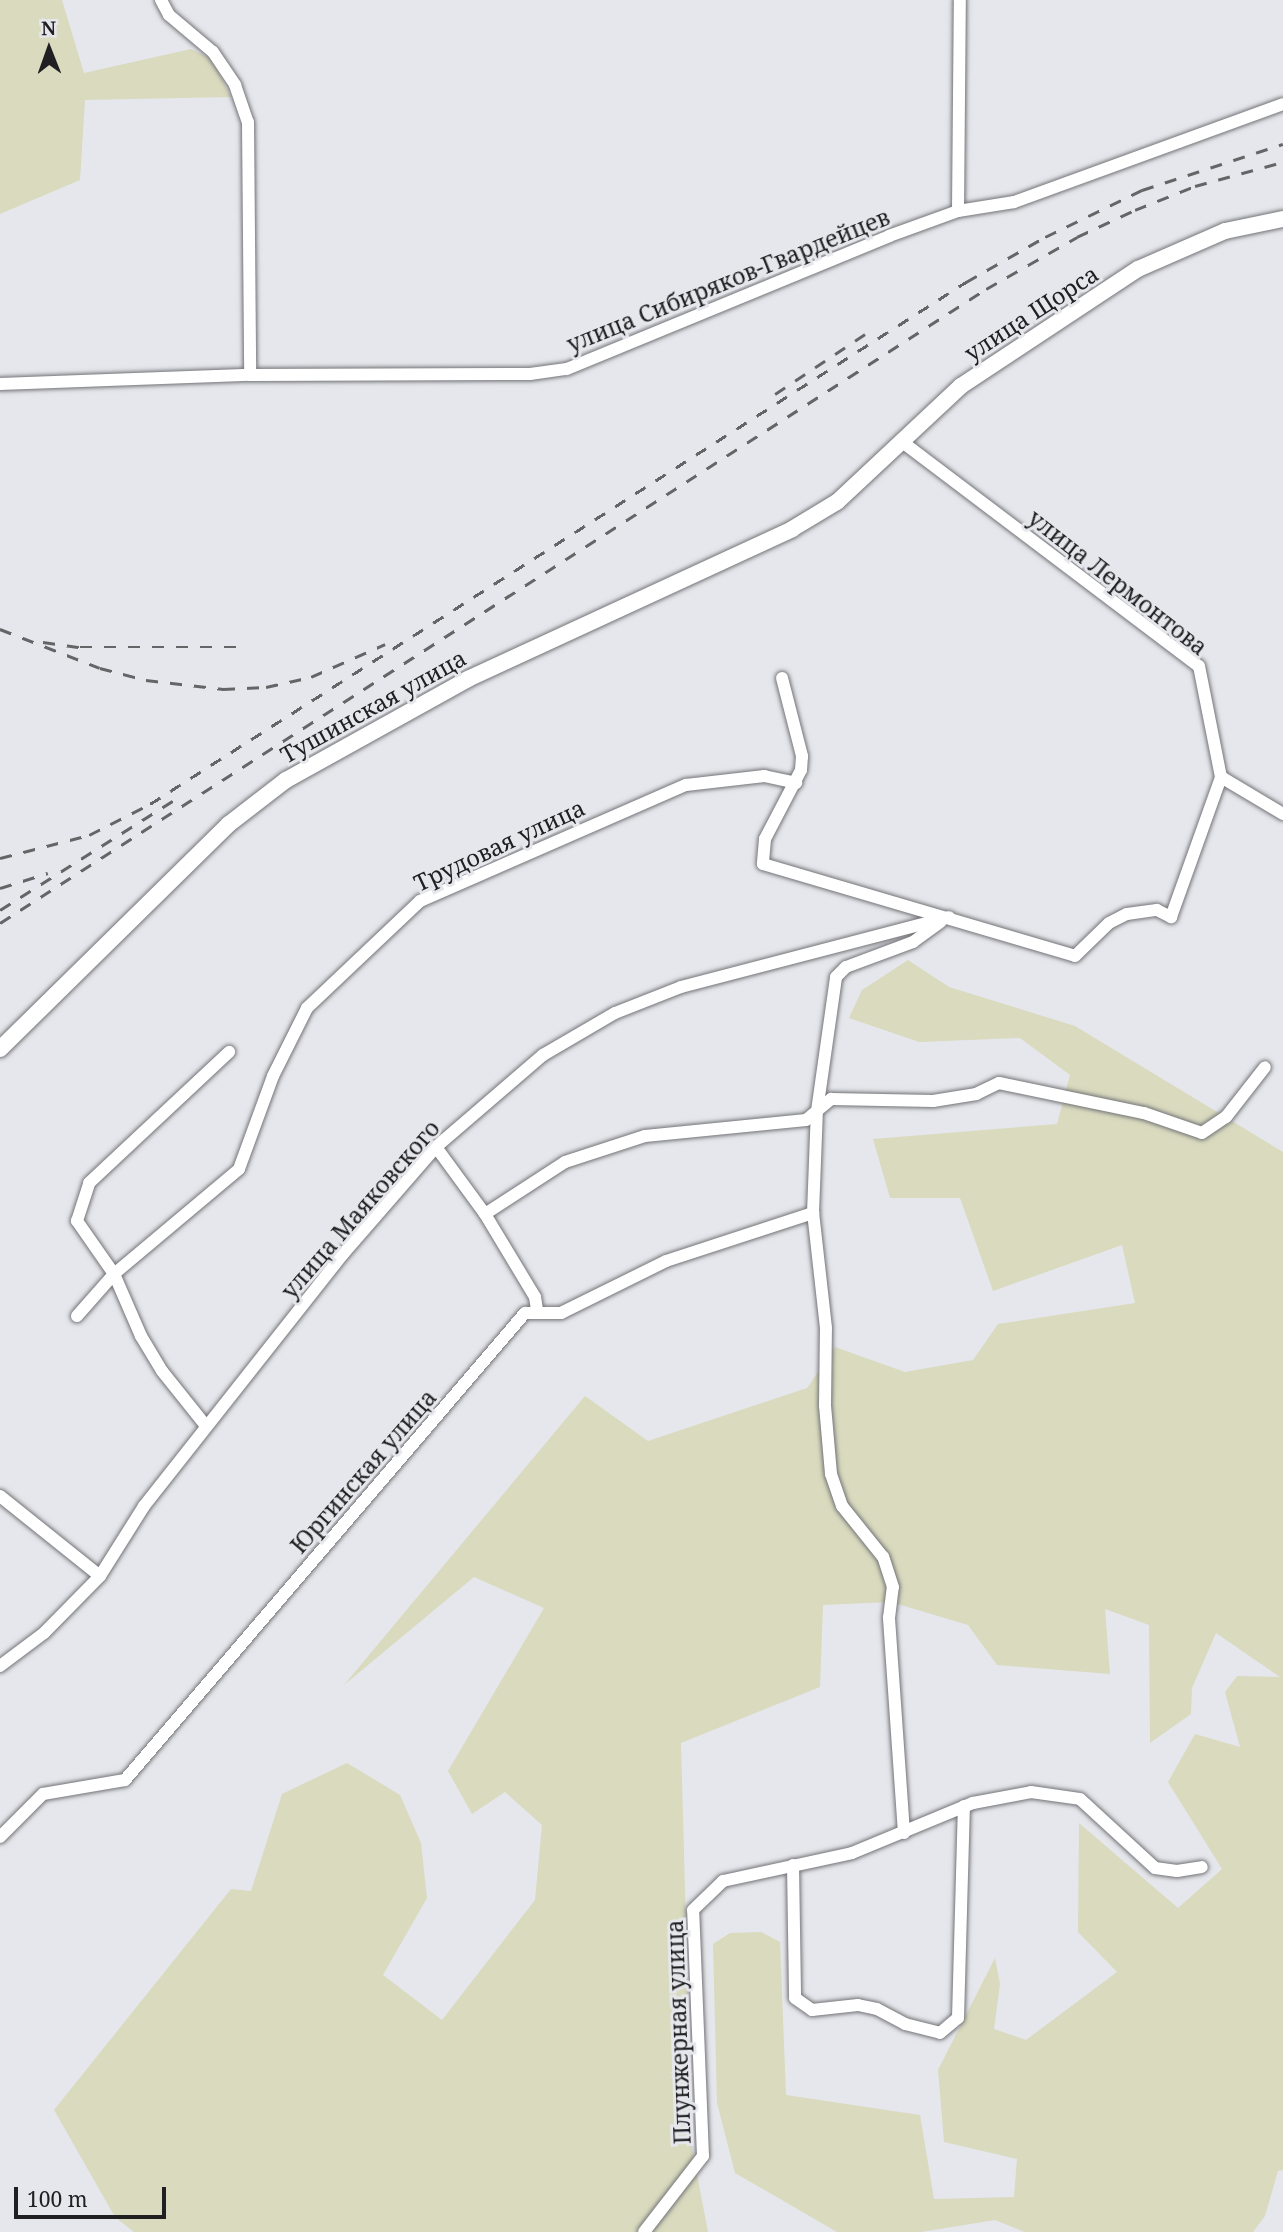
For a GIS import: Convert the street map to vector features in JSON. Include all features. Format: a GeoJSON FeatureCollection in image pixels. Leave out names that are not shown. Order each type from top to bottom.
{"type":"FeatureCollection","features":[{"type":"Feature","properties":{"kind":"main road","name":"улица Щорса"},"geometry":{"type":"LineString","coordinates":[[837,502],[961,386],[1138,269],[1224,231],[1283,219]]}},
{"type":"Feature","properties":{"kind":"main road","name":"Тушинская улица"},"geometry":{"type":"LineString","coordinates":[[0,1049],[229,824],[286,780],[468,678],[792,529],[837,502]]}},
{"type":"Feature","properties":{"kind":"street"},"geometry":{"type":"LineString","coordinates":[[161,0],[169,15],[213,52],[235,85],[248,122],[250,374]]}},
{"type":"Feature","properties":{"kind":"street"},"geometry":{"type":"LineString","coordinates":[[958,211],[960,0]]}},
{"type":"Feature","properties":{"kind":"street","name":"улица Сибиряков-Гвардейцев"},"geometry":{"type":"LineString","coordinates":[[0,384],[250,374],[530,374],[567,369],[958,211],[1014,202],[1283,104]]}},
{"type":"Feature","properties":{"kind":"street","name":"улица Лермонтова"},"geometry":{"type":"LineString","coordinates":[[901,442],[1199,666],[1221,777]]}},
{"type":"Feature","properties":{"kind":"street"},"geometry":{"type":"LineString","coordinates":[[782,678],[802,756],[796,783],[777,810],[765,839],[763,864],[1075,956],[1109,923],[1127,914],[1157,910],[1171,917],[1221,777],[1283,814]]}},
{"type":"Feature","properties":{"kind":"street","name":"Трудовая улица"},"geometry":{"type":"LineString","coordinates":[[77,1316],[114,1274],[239,1169],[273,1076],[307,1008],[420,901],[687,785],[764,776],[796,783]]}},
{"type":"Feature","properties":{"kind":"street"},"geometry":{"type":"LineString","coordinates":[[904,1833],[889,1618],[893,1587],[883,1557],[842,1506],[831,1474],[825,1406],[829,1371],[813,1213],[817,1111],[836,977],[846,967],[913,942],[949,917]]}},
{"type":"Feature","properties":{"kind":"street","name":"улица Маяковского"},"geometry":{"type":"LineString","coordinates":[[0,1666],[44,1633],[100,1576],[144,1506],[206,1426],[343,1254],[436,1147],[543,1055],[615,1013],[681,987],[760,964],[949,917]]}},
{"type":"Feature","properties":{"kind":"street"},"geometry":{"type":"LineString","coordinates":[[206,1426],[141,1336],[114,1274],[77,1222],[89,1183],[229,1052]]}},
{"type":"Feature","properties":{"kind":"street"},"geometry":{"type":"LineString","coordinates":[[485,1214],[565,1162],[645,1136],[806,1120],[831,1099],[933,1101],[976,1094],[999,1083],[1144,1113],[1202,1133],[1226,1117],[1265,1067]]}},
{"type":"Feature","properties":{"kind":"street"},"geometry":{"type":"LineString","coordinates":[[436,1147],[485,1214],[535,1297],[537,1310],[561,1312],[666,1261],[813,1213]]}},
{"type":"Feature","properties":{"kind":"street","name":"Юргинская улица"},"geometry":{"type":"LineString","coordinates":[[0,1837],[43,1794],[125,1780],[525,1313],[537,1310]]}},
{"type":"Feature","properties":{"kind":"street"},"geometry":{"type":"LineString","coordinates":[[0,1496],[100,1576]]}},
{"type":"Feature","properties":{"kind":"street","name":"Плунжерная улица"},"geometry":{"type":"LineString","coordinates":[[644,2232],[703,2156],[693,1910],[723,1881],[852,1853],[964,1806],[1031,1792],[1080,1799],[1155,1867],[1177,1871],[1202,1867]]}},
{"type":"Feature","properties":{"kind":"street"},"geometry":{"type":"LineString","coordinates":[[793,1866],[795,1998],[812,2010],[858,2005],[877,2009],[905,2024],[940,2033],[958,2018],[964,1806]]}},
{"type":"Feature","properties":{"kind":"green space"},"geometry":{"type":"Polygon","coordinates":[[[0,0],[62,0],[84,73],[191,49],[212,59],[231,97],[85,100],[80,180],[0,214],[0,0]]]}},
{"type":"Feature","properties":{"kind":"green space"},"geometry":{"type":"Polygon","coordinates":[[[908,960],[949,987],[1075,1026],[1283,1152],[1283,2170],[1278,2171],[1265,2216],[1253,2232],[1025,2232],[995,2220],[921,2232],[837,2232],[735,2173],[717,2103],[713,1944],[730,1933],[761,1932],[780,1942],[786,2095],[920,2115],[934,2199],[1014,2197],[1017,2159],[944,2142],[938,2070],[995,1958],[1000,1984],[994,2029],[1026,2040],[1117,1972],[1078,1932],[1079,1823],[1178,1908],[1222,1869],[1168,1782],[1195,1734],[1240,1747],[1225,1692],[1237,1676],[1280,1677],[1216,1633],[1192,1688],[1191,1714],[1150,1743],[1149,1625],[1105,1609],[1110,1674],[997,1665],[968,1625],[891,1602],[823,1605],[820,1687],[681,1743],[692,2148],[708,2232],[134,2232],[115,2217],[54,2110],[231,1889],[251,1891],[282,1794],[347,1763],[400,1795],[421,1843],[427,1898],[383,1975],[442,2020],[535,1900],[542,1825],[505,1792],[472,1814],[448,1771],[544,1608],[474,1577],[344,1685],[585,1396],[648,1441],[807,1388],[835,1347],[905,1372],[973,1360],[998,1324],[1135,1303],[1122,1245],[993,1291],[960,1198],[890,1198],[873,1139],[1057,1124],[1070,1075],[1020,1038],[919,1042],[849,1018],[862,990],[908,960]]]}},
{"type":"Feature","properties":{"kind":"railway"},"geometry":{"type":"LineString","coordinates":[[0,858],[89,835],[150,804],[966,282],[1045,237],[1142,190],[1283,144]]}},
{"type":"Feature","properties":{"kind":"railway"},"geometry":{"type":"LineString","coordinates":[[0,923],[986,289],[1077,237],[1135,210],[1195,186],[1283,162]]}},
{"type":"Feature","properties":{"kind":"railway"},"geometry":{"type":"LineString","coordinates":[[775,394],[871,330]]}},
{"type":"Feature","properties":{"kind":"railway"},"geometry":{"type":"LineString","coordinates":[[0,629],[100,668],[146,680],[223,689],[266,687],[311,677],[385,644]]}},
{"type":"Feature","properties":{"kind":"railway"},"geometry":{"type":"LineString","coordinates":[[43,642],[80,647],[241,647]]}},
{"type":"Feature","properties":{"kind":"railway"},"geometry":{"type":"LineString","coordinates":[[0,910],[180,796]]}},
{"type":"Feature","properties":{"kind":"railway"},"geometry":{"type":"LineString","coordinates":[[0,888],[48,873]]}}]}
